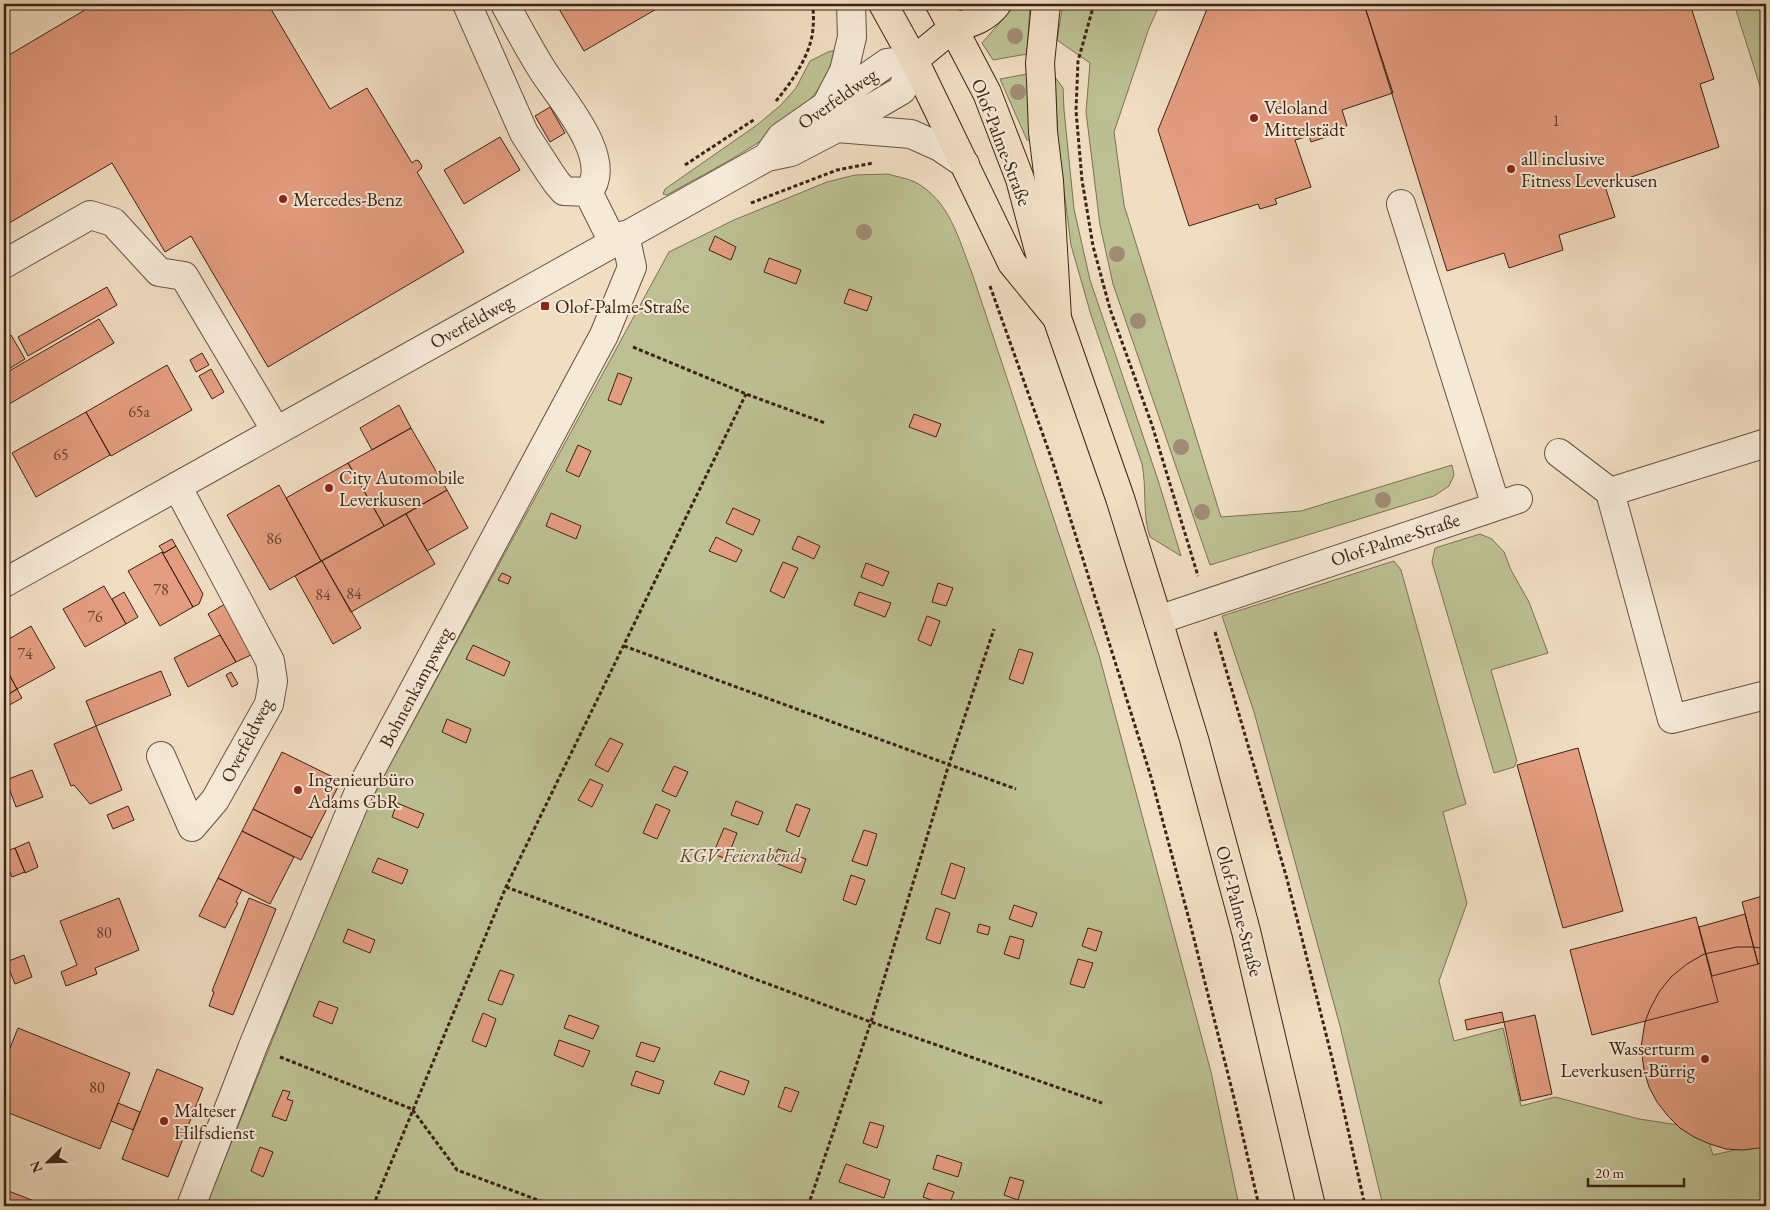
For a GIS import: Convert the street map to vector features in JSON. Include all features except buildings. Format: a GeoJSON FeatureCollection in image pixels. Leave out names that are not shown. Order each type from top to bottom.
{"type":"FeatureCollection","features":[{"type":"Feature","properties":{"kind":"main road","name":"Olof-Palme-Straße"},"geometry":{"type":"LineString","coordinates":[[883,4],[914,60],[1012,263],[1058,318]]}},
{"type":"Feature","properties":{"kind":"main road","name":"Olof-Palme-Straße"},"geometry":{"type":"LineString","coordinates":[[940,4],[953,16],[987,93],[1020,179],[1058,318],[1120,498],[1158,620],[1194,739],[1243,922],[1303,1166],[1311,1206]]}},
{"type":"Feature","properties":{"kind":"main road"},"geometry":{"type":"LineString","coordinates":[[914,60],[953,16],[976,21],[990,13],[997,4]]}},
{"type":"Feature","properties":{"kind":"main road"},"geometry":{"type":"LineString","coordinates":[[1046,4],[1040,63],[1058,318]]}},
{"type":"Feature","properties":{"kind":"street"},"geometry":{"type":"LineString","coordinates":[[467,4],[524,133],[557,183],[564,190],[588,192],[594,182],[596,165],[587,138],[542,69],[505,4]]}},
{"type":"Feature","properties":{"kind":"street"},"geometry":{"type":"LineString","coordinates":[[851,4],[852,37],[832,117],[911,134],[940,147],[965,164]]}},
{"type":"Feature","properties":{"kind":"street","name":"Overfeldweg"},"geometry":{"type":"LineString","coordinates":[[4,583],[767,157],[791,152],[832,117],[887,63],[914,60]]}},
{"type":"Feature","properties":{"kind":"street","name":"Bohnenkampsweg"},"geometry":{"type":"LineString","coordinates":[[192,1206],[253,1046],[358,794],[604,335],[632,267],[619,239],[588,192]]}},
{"type":"Feature","properties":{"kind":"street","name":"Olof-Palme-Straße"},"geometry":{"type":"LineString","coordinates":[[1158,620],[1507,502],[1401,204]]}},
{"type":"Feature","properties":{"kind":"street"},"geometry":{"type":"LineString","coordinates":[[4,264],[90,215],[113,222],[159,272],[184,276],[276,431]]}},
{"type":"Feature","properties":{"kind":"street"},"geometry":{"type":"LineString","coordinates":[[1610,492],[1766,443]]}},
{"type":"Feature","properties":{"kind":"street"},"geometry":{"type":"LineString","coordinates":[[1559,453],[1610,492],[1672,719],[1766,695]]}},
{"type":"Feature","properties":{"kind":"street","name":"Overfeldweg"},"geometry":{"type":"LineString","coordinates":[[161,756],[192,827],[215,800],[261,719],[269,704],[273,681],[270,661],[177,486]]}},
{"type":"Feature","properties":{"kind":"path"},"geometry":{"type":"LineString","coordinates":[[772,105],[792,81],[806,54],[814,29],[813,4]]}},
{"type":"Feature","properties":{"kind":"path"},"geometry":{"type":"LineString","coordinates":[[1089,20],[1094,4]]}},
{"type":"Feature","properties":{"kind":"path"},"geometry":{"type":"LineString","coordinates":[[683,166],[761,115]]}},
{"type":"Feature","properties":{"kind":"path"},"geometry":{"type":"LineString","coordinates":[[747,205],[837,170],[874,162]]}},
{"type":"Feature","properties":{"kind":"path"},"geometry":{"type":"LineString","coordinates":[[990,286],[1053,463],[1150,777],[1190,923],[1259,1206]]}},
{"type":"Feature","properties":{"kind":"path"},"geometry":{"type":"LineString","coordinates":[[604,335],[746,394],[825,423]]}},
{"type":"Feature","properties":{"kind":"path"},"geometry":{"type":"LineString","coordinates":[[373,1206],[506,887],[746,394]]}},
{"type":"Feature","properties":{"kind":"path"},"geometry":{"type":"LineString","coordinates":[[808,1206],[871,1022],[949,764],[994,629]]}},
{"type":"Feature","properties":{"kind":"path"},"geometry":{"type":"LineString","coordinates":[[624,646],[1016,789]]}},
{"type":"Feature","properties":{"kind":"path"},"geometry":{"type":"LineString","coordinates":[[506,887],[871,1022],[1102,1103]]}},
{"type":"Feature","properties":{"kind":"path"},"geometry":{"type":"LineString","coordinates":[[253,1046],[412,1109],[457,1170],[554,1206]]}},
{"type":"Feature","properties":{"kind":"green space"},"geometry":{"type":"Polygon","coordinates":[[[1013,4],[1030,4],[1027,54],[993,60],[982,43],[1013,4]]]}},
{"type":"Feature","properties":{"kind":"green space"},"geometry":{"type":"Polygon","coordinates":[[[1063,4],[1160,4],[1149,28],[1114,132],[1124,205],[1221,517],[1301,511],[1452,465],[1454,475],[1449,486],[1434,496],[1210,565],[1113,284],[1100,225],[1086,112],[1090,63],[1057,40],[1063,4]]]}},
{"type":"Feature","properties":{"kind":"green space"},"geometry":{"type":"Polygon","coordinates":[[[1734,4],[1766,4],[1766,105],[1734,4]]]}},
{"type":"Feature","properties":{"kind":"green space"},"geometry":{"type":"Polygon","coordinates":[[[836,50],[827,75],[812,97],[791,118],[741,153],[667,195],[663,194],[665,189],[757,125],[781,105],[796,88],[810,61],[836,50]]]}},
{"type":"Feature","properties":{"kind":"green space"},"geometry":{"type":"Polygon","coordinates":[[[1027,74],[1030,140],[1027,140],[1000,79],[1027,74]]]}},
{"type":"Feature","properties":{"kind":"green space"},"geometry":{"type":"Polygon","coordinates":[[[1055,77],[1063,88],[1074,209],[1090,280],[1158,480],[1181,556],[1150,537],[1146,519],[1142,464],[1091,315],[1071,245],[1058,144],[1055,77]]]}},
{"type":"Feature","properties":{"kind":"green space","name":"KGV Feierabend"},"geometry":{"type":"Polygon","coordinates":[[[888,174],[915,182],[937,199],[957,234],[972,273],[1099,655],[1211,1072],[1239,1206],[206,1206],[363,814],[669,252],[734,220],[827,182],[855,175],[888,174]]]}},
{"type":"Feature","properties":{"kind":"green space"},"geometry":{"type":"Polygon","coordinates":[[[1480,534],[1492,539],[1504,552],[1511,570],[1529,602],[1548,653],[1491,670],[1517,761],[1514,767],[1494,773],[1432,562],[1435,548],[1480,534]]]}},
{"type":"Feature","properties":{"kind":"green space"},"geometry":{"type":"Polygon","coordinates":[[[1394,561],[1401,570],[1466,804],[1443,812],[1467,903],[1439,981],[1454,1041],[1503,1028],[1521,1106],[1555,1097],[1639,1119],[1705,1129],[1713,1155],[1766,1143],[1766,1206],[1383,1206],[1340,1026],[1254,712],[1222,616],[1394,561]]]}},
{"type":"Feature","properties":{"kind":"place","name":"Veloland Mittelstädt"},"geometry":{"type":"Point","coordinates":[1254,118]}},
{"type":"Feature","properties":{"kind":"place","name":"all inclusive Fitness Leverkusen"},"geometry":{"type":"Point","coordinates":[1511,169]}},
{"type":"Feature","properties":{"kind":"place","name":"Mercedes-Benz"},"geometry":{"type":"Point","coordinates":[283,199]}},
{"type":"Feature","properties":{"kind":"place","name":"Olof-Palme-Straße"},"geometry":{"type":"Point","coordinates":[545,306]}},
{"type":"Feature","properties":{"kind":"place","name":"City Automobile Leverkusen"},"geometry":{"type":"Point","coordinates":[329,488]}},
{"type":"Feature","properties":{"kind":"place","name":"Ingenieurbüro Adams GbR"},"geometry":{"type":"Point","coordinates":[298,790]}},
{"type":"Feature","properties":{"kind":"place","name":"Wasserturm Leverkusen-Bürrig"},"geometry":{"type":"Point","coordinates":[1705,1059]}},
{"type":"Feature","properties":{"kind":"place","name":"Malteser Hilfsdienst"},"geometry":{"type":"Point","coordinates":[164,1121]}}]}
